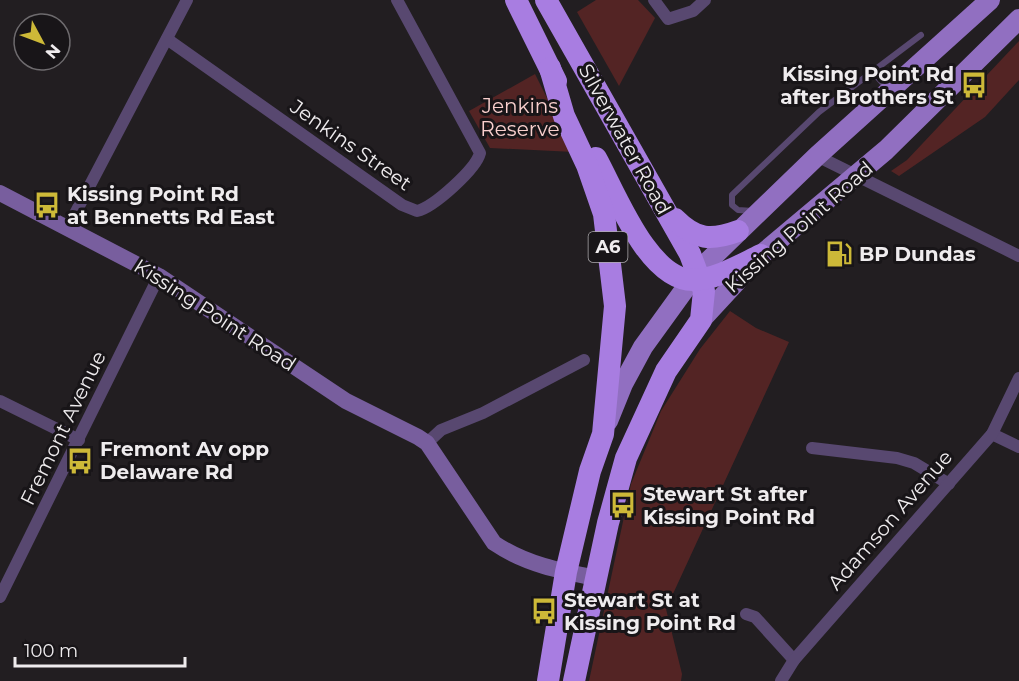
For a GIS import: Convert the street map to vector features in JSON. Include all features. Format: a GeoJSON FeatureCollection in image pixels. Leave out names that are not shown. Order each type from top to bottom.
{"type":"FeatureCollection","features":[{"type":"Feature","properties":{"kind":"highway","name":"Silverwater Road"},"geometry":{"type":"LineString","coordinates":[[516,0],[644,247],[660,266],[697,276]]}},
{"type":"Feature","properties":{"kind":"highway","name":"Silverwater Road"},"geometry":{"type":"LineString","coordinates":[[546,0],[663,207],[697,276],[705,301],[701,320]]}},
{"type":"Feature","properties":{"kind":"highway","name":"Silverwater Road"},"geometry":{"type":"LineString","coordinates":[[550,68],[564,116],[587,165],[604,214],[615,306],[603,434]]}},
{"type":"Feature","properties":{"kind":"highway"},"geometry":{"type":"LineString","coordinates":[[663,207],[695,235],[713,239],[738,231]]}},
{"type":"Feature","properties":{"kind":"highway"},"geometry":{"type":"LineString","coordinates":[[697,276],[718,275],[761,255]]}},
{"type":"Feature","properties":{"kind":"highway","name":"Kissing Point Road"},"geometry":{"type":"LineString","coordinates":[[596,578],[626,458],[666,371],[701,320]]}},
{"type":"Feature","properties":{"kind":"highway","name":"Kissing Point Road"},"geometry":{"type":"LineString","coordinates":[[566,572],[590,471],[603,434]]}},
{"type":"Feature","properties":{"kind":"highway","name":"A6"},"geometry":{"type":"LineString","coordinates":[[548,681],[566,572]]}},
{"type":"Feature","properties":{"kind":"highway"},"geometry":{"type":"LineString","coordinates":[[574,681],[596,578]]}},
{"type":"Feature","properties":{"kind":"main road","name":"Kissing Point Road"},"geometry":{"type":"LineString","coordinates":[[603,434],[632,365],[660,320],[697,276],[738,231],[817,156],[990,0]]}},
{"type":"Feature","properties":{"kind":"main road","name":"Kissing Point Road"},"geometry":{"type":"LineString","coordinates":[[701,320],[761,255],[857,176],[1019,19]]}},
{"type":"Feature","properties":{"kind":"street"},"geometry":{"type":"LineString","coordinates":[[68,227],[187,0]]}},
{"type":"Feature","properties":{"kind":"street","name":"Jenkins Street"},"geometry":{"type":"LineString","coordinates":[[167,39],[394,199],[417,211],[431,205],[473,166],[480,153],[397,0]]}},
{"type":"Feature","properties":{"kind":"street"},"geometry":{"type":"LineString","coordinates":[[654,0],[668,19],[693,11],[705,0]]}},
{"type":"Feature","properties":{"kind":"street"},"geometry":{"type":"LineString","coordinates":[[817,156],[1019,256]]}},
{"type":"Feature","properties":{"kind":"street","name":"Kissing Point Road"},"geometry":{"type":"LineString","coordinates":[[0,193],[159,276],[346,401],[407,430],[427,443],[494,543],[524,560],[596,578]]}},
{"type":"Feature","properties":{"kind":"street","name":"Fremont Avenue"},"geometry":{"type":"LineString","coordinates":[[0,597],[159,276]]}},
{"type":"Feature","properties":{"kind":"street"},"geometry":{"type":"LineString","coordinates":[[427,443],[441,430],[483,414],[584,360]]}},
{"type":"Feature","properties":{"kind":"street","name":"Adamson Avenue"},"geometry":{"type":"LineString","coordinates":[[781,681],[794,660],[992,434],[1019,378]]}},
{"type":"Feature","properties":{"kind":"street"},"geometry":{"type":"LineString","coordinates":[[0,401],[79,440]]}},
{"type":"Feature","properties":{"kind":"street"},"geometry":{"type":"LineString","coordinates":[[992,434],[1019,447]]}},
{"type":"Feature","properties":{"kind":"street"},"geometry":{"type":"LineString","coordinates":[[812,448],[897,458],[914,463],[949,484]]}},
{"type":"Feature","properties":{"kind":"street"},"geometry":{"type":"LineString","coordinates":[[746,614],[755,617],[794,660]]}},
{"type":"Feature","properties":{"kind":"lane"},"geometry":{"type":"LineString","coordinates":[[761,209],[747,213],[738,210],[732,205],[732,195],[819,112],[871,70],[921,35]]}},
{"type":"Feature","properties":{"kind":"lane"},"geometry":{"type":"LineString","coordinates":[[871,70],[890,91]]}},
{"type":"Feature","properties":{"kind":"green space"},"geometry":{"type":"Polygon","coordinates":[[[596,0],[638,0],[655,18],[619,86],[577,12],[596,0]]]}},
{"type":"Feature","properties":{"kind":"green space"},"geometry":{"type":"Polygon","coordinates":[[[1019,41],[1019,80],[985,117],[899,176],[891,171],[907,160],[1019,41]]]}},
{"type":"Feature","properties":{"kind":"green space","name":"Jenkins Reserve"},"geometry":{"type":"Polygon","coordinates":[[[535,74],[574,152],[490,148],[469,111],[535,74]]]}},
{"type":"Feature","properties":{"kind":"green space"},"geometry":{"type":"Polygon","coordinates":[[[730,311],[756,328],[789,342],[666,609],[682,674],[681,681],[589,681],[631,484],[661,411],[700,349],[730,311]]]}},
{"type":"Feature","properties":{"kind":"place","name":"Kissing Point Rd after Brothers St"},"geometry":{"type":"Point","coordinates":[974,85]}},
{"type":"Feature","properties":{"kind":"place","name":"Kissing Point Rd at Bennetts Rd East"},"geometry":{"type":"Point","coordinates":[47,205]}},
{"type":"Feature","properties":{"kind":"place","name":"BP Dundas"},"geometry":{"type":"Point","coordinates":[839,254]}},
{"type":"Feature","properties":{"kind":"place","name":"Fremont Av opp Delaware Rd"},"geometry":{"type":"Point","coordinates":[80,461]}},
{"type":"Feature","properties":{"kind":"place","name":"Stewart St after Kissing Point Rd"},"geometry":{"type":"Point","coordinates":[623,505]}},
{"type":"Feature","properties":{"kind":"place","name":"Stewart St at Kissing Point Rd"},"geometry":{"type":"Point","coordinates":[544,611]}}]}
